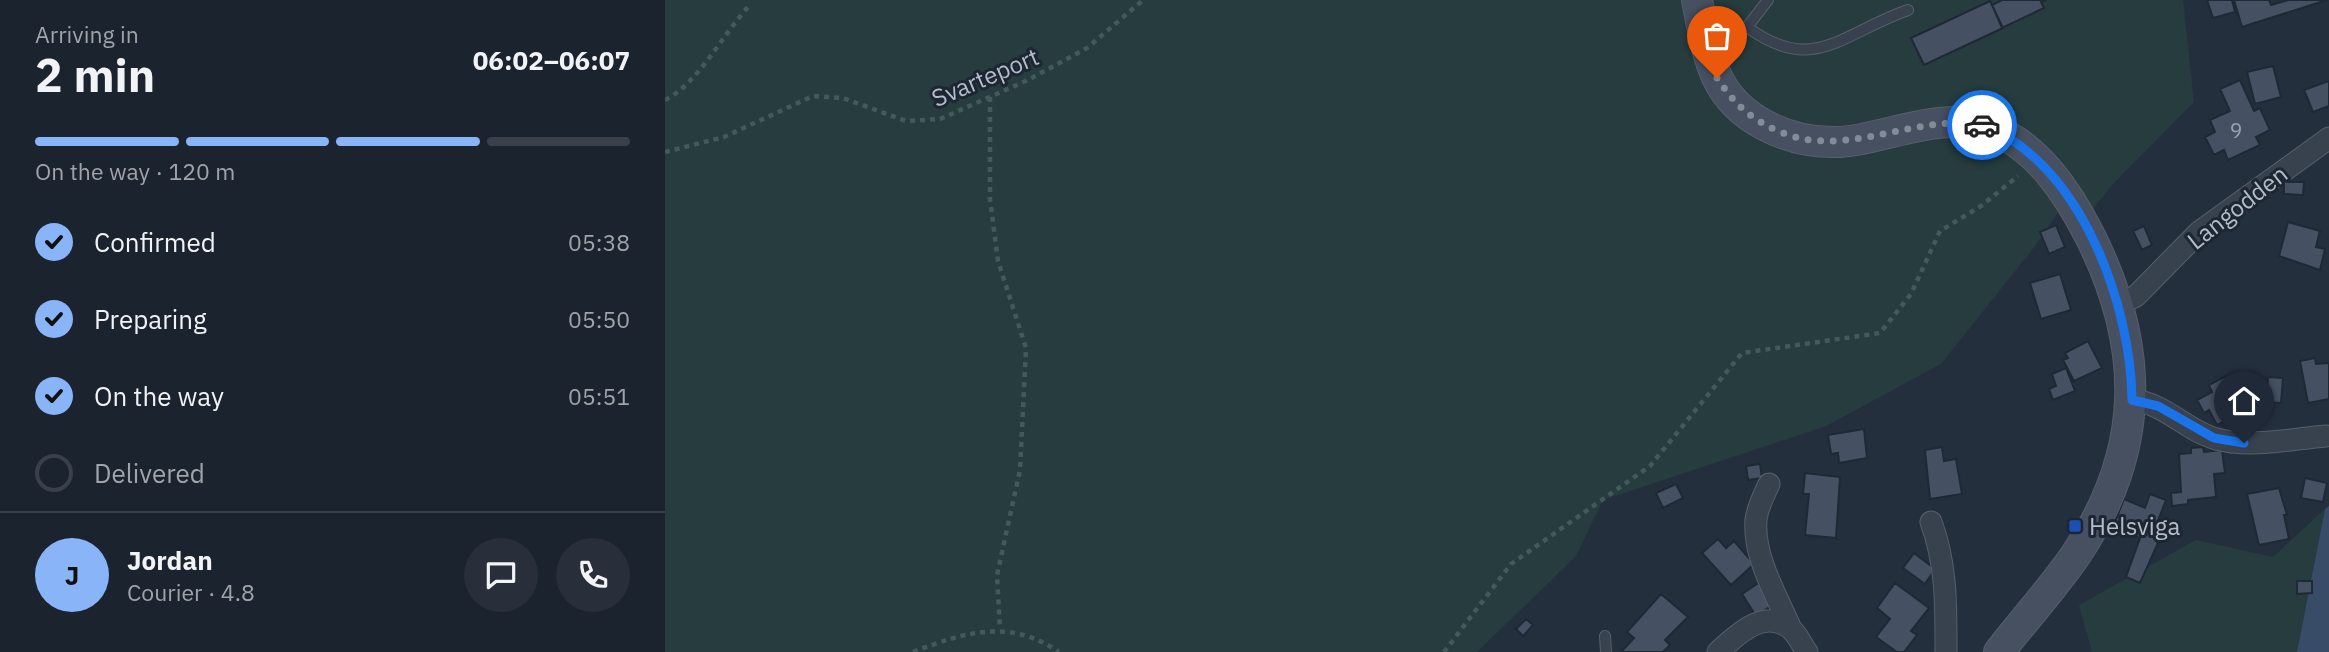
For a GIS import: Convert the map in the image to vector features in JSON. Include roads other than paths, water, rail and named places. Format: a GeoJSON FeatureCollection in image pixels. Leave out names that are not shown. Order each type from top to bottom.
{"type":"FeatureCollection","features":[{"type":"Feature","properties":{"kind":"main road"},"geometry":{"type":"LineString","coordinates":[[1697,0],[1717,78],[1733,103],[1745,114],[1784,134],[1838,142],[1927,125],[1965,122],[1981,124],[2004,134],[2037,160],[2070,199],[2087,229],[2117,305],[2131,361],[2132,400],[2126,437],[2100,512],[2074,557],[1999,652]]}},
{"type":"Feature","properties":{"kind":"street","name":"Langodden"},"geometry":{"type":"LineString","coordinates":[[2117,305],[2136,296],[2199,232],[2329,138]]}},
{"type":"Feature","properties":{"kind":"street"},"geometry":{"type":"LineString","coordinates":[[2132,400],[2158,406],[2214,438],[2244,443],[2326,436]]}},
{"type":"Feature","properties":{"kind":"street"},"geometry":{"type":"LineString","coordinates":[[1769,484],[1756,517],[1756,538],[1764,565],[1791,629],[1807,652]]}},
{"type":"Feature","properties":{"kind":"street"},"geometry":{"type":"LineString","coordinates":[[1931,522],[1942,551],[1946,652]]}},
{"type":"Feature","properties":{"kind":"street"},"geometry":{"type":"LineString","coordinates":[[1719,652],[1747,626],[1771,621],[1791,629]]}},
{"type":"Feature","properties":{"kind":"lane"},"geometry":{"type":"LineString","coordinates":[[1707,46],[1747,27],[1768,0]]}},
{"type":"Feature","properties":{"kind":"lane"},"geometry":{"type":"LineString","coordinates":[[1747,27],[1766,41],[1788,50],[1812,50],[1908,10]]}},
{"type":"Feature","properties":{"kind":"lane"},"geometry":{"type":"LineString","coordinates":[[1605,636],[1606,652]]}},
{"type":"Feature","properties":{"kind":"water"},"geometry":{"type":"Polygon","coordinates":[[[2329,506],[2329,652],[2297,652],[2325,509],[2329,506]]]}},
{"type":"Feature","properties":{"kind":"place","name":"Helsviga"},"geometry":{"type":"Point","coordinates":[2075,526]}}]}
